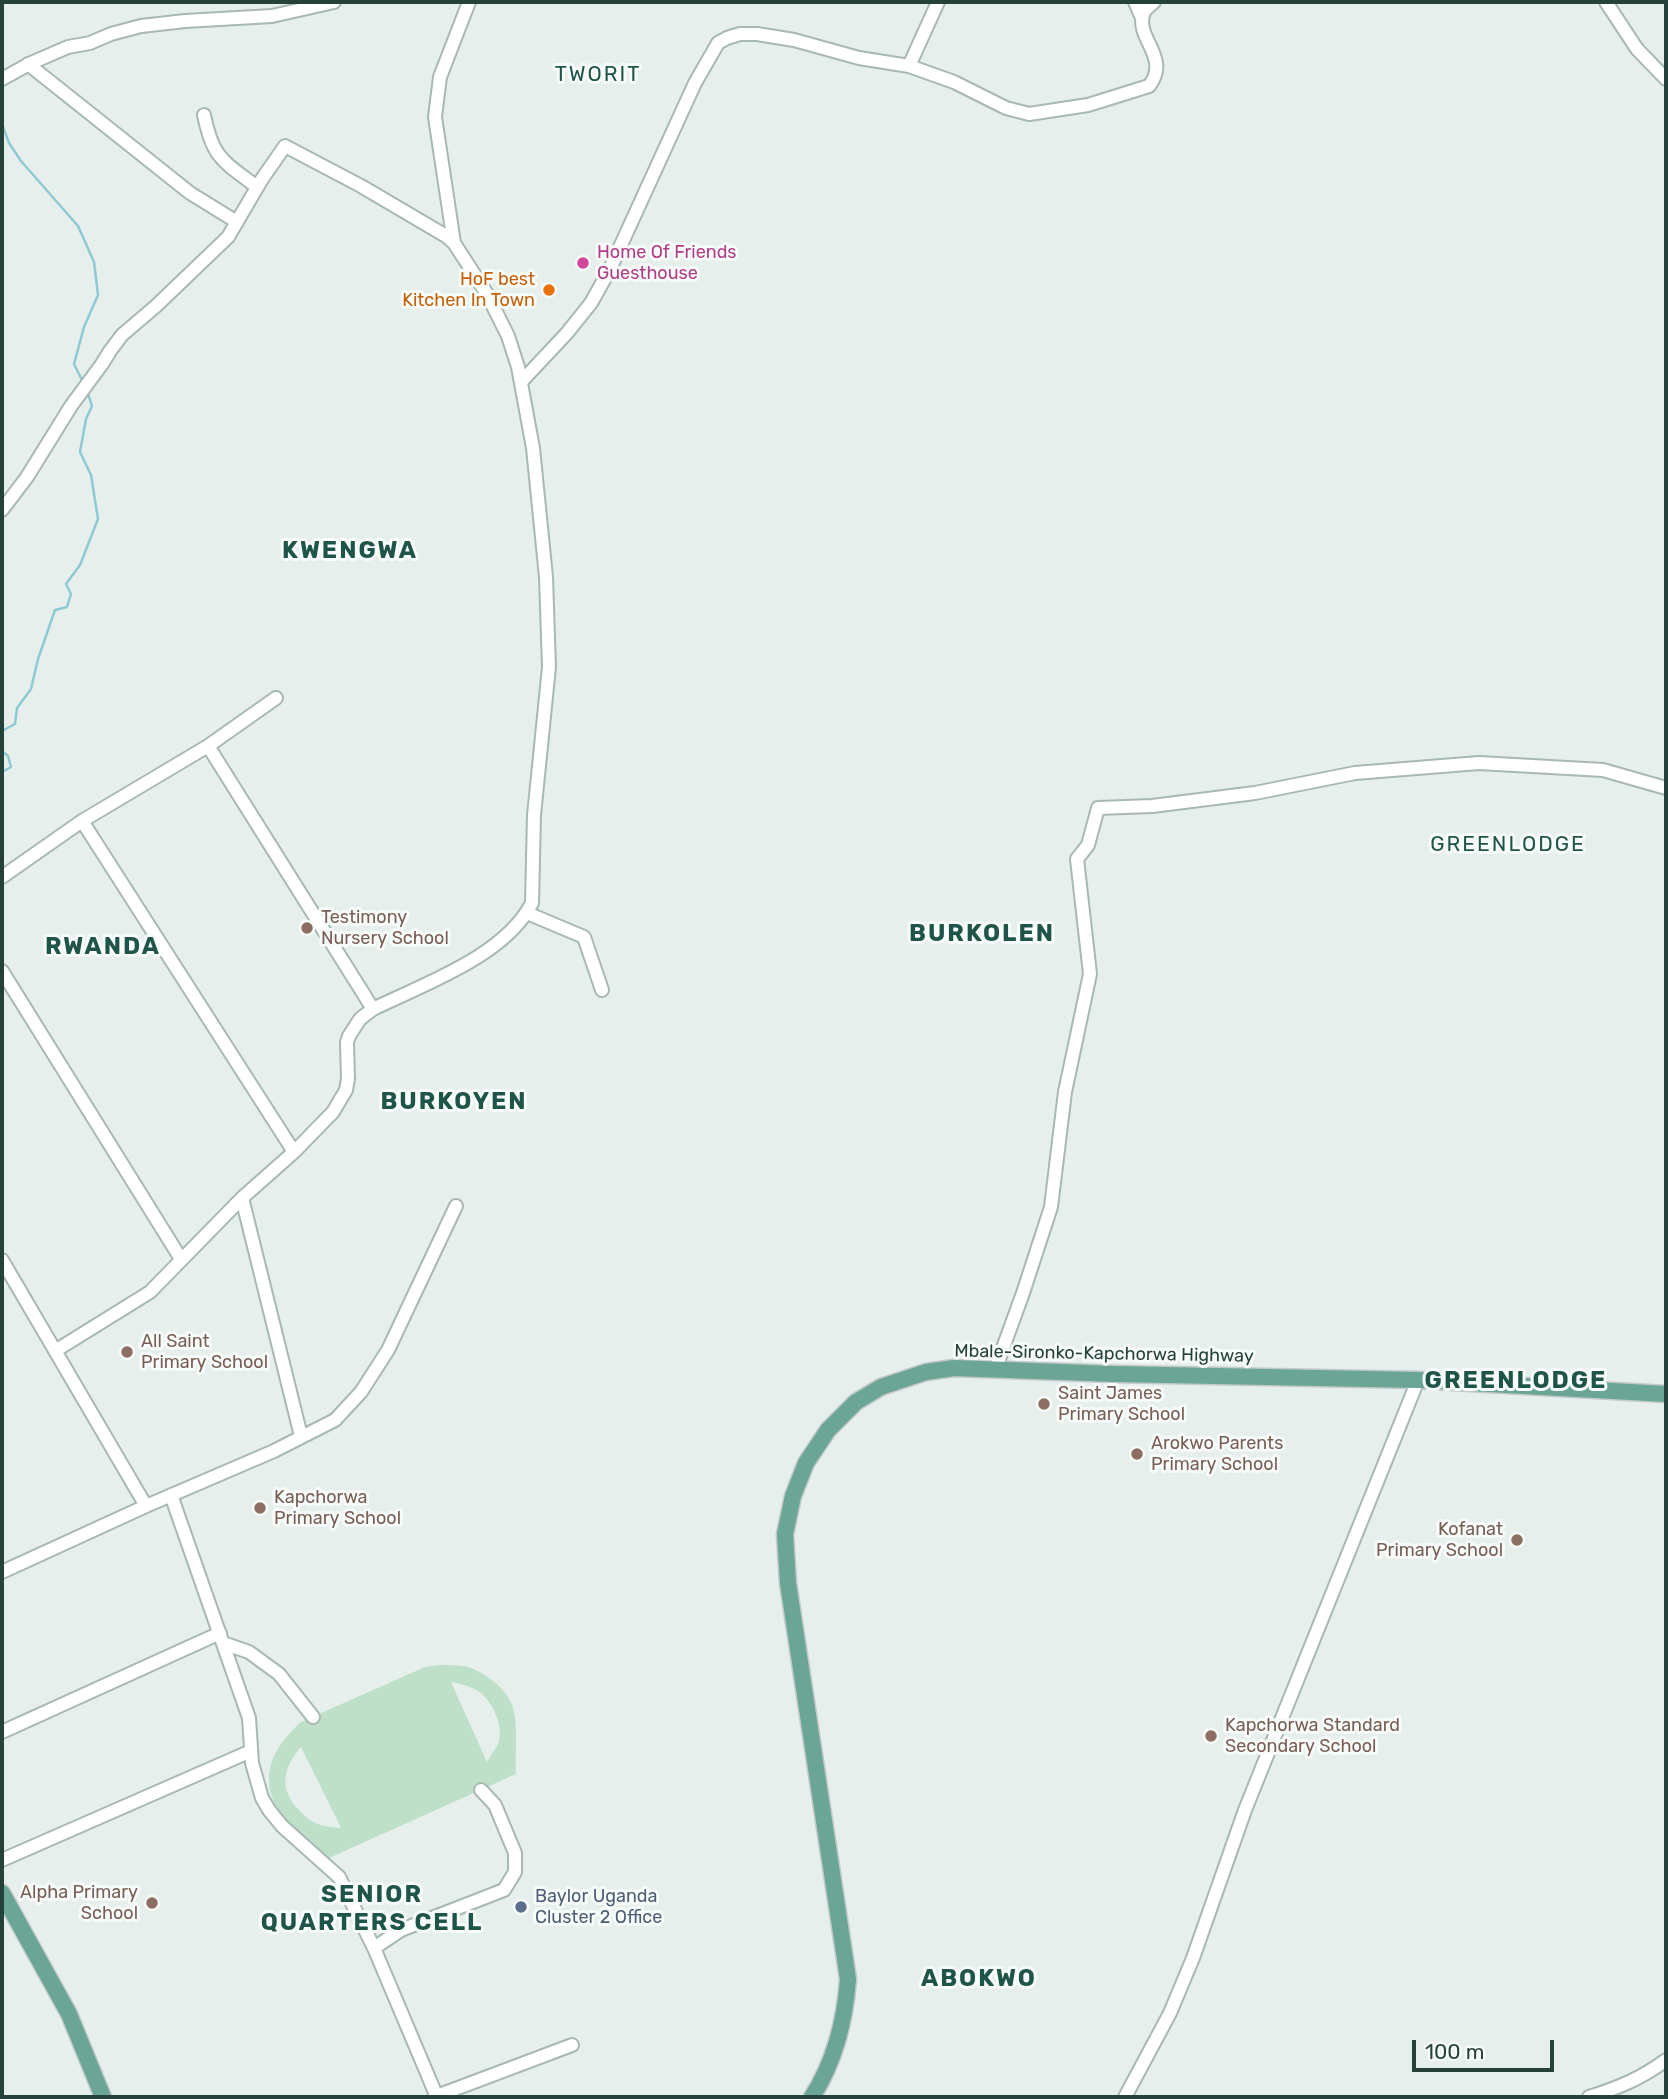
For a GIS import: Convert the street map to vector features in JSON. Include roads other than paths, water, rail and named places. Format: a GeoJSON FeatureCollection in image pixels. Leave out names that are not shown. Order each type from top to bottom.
{"type":"FeatureCollection","features":[{"type":"Feature","properties":{"kind":"main road","name":"Mbale-Sironko-Kapchorwa Highway"},"geometry":{"type":"LineString","coordinates":[[812,2097],[839,2039],[846,2012],[848,1979],[788,1583],[785,1534],[793,1496],[806,1464],[828,1430],[856,1402],[881,1387],[926,1372],[954,1368],[1418,1380],[1666,1394]]}},
{"type":"Feature","properties":{"kind":"main road"},"geometry":{"type":"LineString","coordinates":[[2,1893],[69,2014],[103,2097]]}},
{"type":"Feature","properties":{"kind":"street"},"geometry":{"type":"LineString","coordinates":[[2,79],[28,64],[68,47],[90,43],[141,26],[272,16],[334,2]]}},
{"type":"Feature","properties":{"kind":"street"},"geometry":{"type":"LineString","coordinates":[[454,243],[435,117],[440,78],[469,2]]}},
{"type":"Feature","properties":{"kind":"street"},"geometry":{"type":"LineString","coordinates":[[909,66],[938,2]]}},
{"type":"Feature","properties":{"kind":"street"},"geometry":{"type":"LineString","coordinates":[[1135,2],[1142,18]]}},
{"type":"Feature","properties":{"kind":"street"},"geometry":{"type":"LineString","coordinates":[[521,382],[591,303],[610,269],[695,83],[718,43],[740,34],[757,34],[794,40],[859,58],[909,66],[954,82],[1006,108],[1028,114],[1088,105],[1149,86],[1157,69],[1142,18],[1143,12],[1154,2]]}},
{"type":"Feature","properties":{"kind":"street"},"geometry":{"type":"LineString","coordinates":[[1606,2],[1637,49],[1666,79]]}},
{"type":"Feature","properties":{"kind":"street"},"geometry":{"type":"LineString","coordinates":[[28,64],[190,193],[237,222]]}},
{"type":"Feature","properties":{"kind":"street"},"geometry":{"type":"LineString","coordinates":[[204,115],[209,141],[222,161],[257,187]]}},
{"type":"Feature","properties":{"kind":"street"},"geometry":{"type":"LineString","coordinates":[[2,510],[122,335],[228,237],[285,146],[361,186],[446,236],[454,243],[487,294],[508,336],[521,382],[533,448],[547,576],[549,667],[534,815],[533,896],[527,913],[480,957],[373,1009],[360,1018],[347,1042],[348,1079],[340,1102],[294,1152],[242,1198],[141,1299],[55,1351]]}},
{"type":"Feature","properties":{"kind":"street"},"geometry":{"type":"LineString","coordinates":[[2,877],[82,821],[208,746],[276,698]]}},
{"type":"Feature","properties":{"kind":"street"},"geometry":{"type":"LineString","coordinates":[[208,746],[373,1009]]}},
{"type":"Feature","properties":{"kind":"street"},"geometry":{"type":"LineString","coordinates":[[995,1370],[1051,1207],[1065,1092],[1090,974],[1077,859],[1087,845],[1098,808],[1152,806],[1255,793],[1355,774],[1479,763],[1603,770],[1666,788]]}},
{"type":"Feature","properties":{"kind":"street"},"geometry":{"type":"LineString","coordinates":[[82,821],[294,1152]]}},
{"type":"Feature","properties":{"kind":"street"},"geometry":{"type":"LineString","coordinates":[[527,913],[584,937],[601,990]]}},
{"type":"Feature","properties":{"kind":"street"},"geometry":{"type":"LineString","coordinates":[[2,971],[181,1259]]}},
{"type":"Feature","properties":{"kind":"street"},"geometry":{"type":"LineString","coordinates":[[242,1198],[302,1436]]}},
{"type":"Feature","properties":{"kind":"street"},"geometry":{"type":"LineString","coordinates":[[3,1568],[274,1451],[335,1420],[361,1392],[388,1350],[456,1206]]}},
{"type":"Feature","properties":{"kind":"street"},"geometry":{"type":"LineString","coordinates":[[2,1260],[146,1506]]}},
{"type":"Feature","properties":{"kind":"street"},"geometry":{"type":"LineString","coordinates":[[1125,2097],[1170,2013],[1193,1958],[1249,1797],[1418,1380]]}},
{"type":"Feature","properties":{"kind":"street"},"geometry":{"type":"LineString","coordinates":[[171,1496],[249,1718],[251,1751],[262,1798],[282,1826],[339,1877],[374,1948],[436,2097],[572,2045]]}},
{"type":"Feature","properties":{"kind":"street"},"geometry":{"type":"LineString","coordinates":[[2,1732],[221,1638],[249,1652],[279,1674],[313,1717]]}},
{"type":"Feature","properties":{"kind":"street"},"geometry":{"type":"LineString","coordinates":[[2,1860],[251,1751]]}},
{"type":"Feature","properties":{"kind":"street"},"geometry":{"type":"LineString","coordinates":[[374,1948],[401,1930],[504,1890],[515,1872],[515,1853],[495,1805],[481,1790]]}},
{"type":"Feature","properties":{"kind":"street"},"geometry":{"type":"LineString","coordinates":[[1589,2097],[1621,2087],[1646,2075],[1666,2060]]}},
{"type":"Feature","properties":{"kind":"waterway"},"geometry":{"type":"LineString","coordinates":[[2,124],[9,143],[21,161],[78,226],[94,262],[98,295],[84,327],[74,364],[83,382]]}},
{"type":"Feature","properties":{"kind":"waterway"},"geometry":{"type":"LineString","coordinates":[[2,731],[15,724],[17,708],[31,689],[55,610],[67,607],[71,594],[66,584],[80,565],[98,519],[91,475],[80,452],[86,419],[92,406],[87,391]]}},
{"type":"Feature","properties":{"kind":"waterway"},"geometry":{"type":"LineString","coordinates":[[2,751],[8,756],[11,767],[2,772]]}},
{"type":"Feature","properties":{"kind":"place","name":"Home Of Friends Guesthouse"},"geometry":{"type":"Point","coordinates":[583,263]}},
{"type":"Feature","properties":{"kind":"place","name":"HoF best Kitchen In Town"},"geometry":{"type":"Point","coordinates":[549,290]}},
{"type":"Feature","properties":{"kind":"place","name":"Testimony Nursery School"},"geometry":{"type":"Point","coordinates":[307,928]}},
{"type":"Feature","properties":{"kind":"place","name":"All Saint Primary School"},"geometry":{"type":"Point","coordinates":[127,1352]}},
{"type":"Feature","properties":{"kind":"place","name":"Saint James Primary School"},"geometry":{"type":"Point","coordinates":[1044,1404]}},
{"type":"Feature","properties":{"kind":"place","name":"Arokwo Parents Primary School"},"geometry":{"type":"Point","coordinates":[1137,1454]}},
{"type":"Feature","properties":{"kind":"place","name":"Kapchorwa Primary School"},"geometry":{"type":"Point","coordinates":[260,1508]}},
{"type":"Feature","properties":{"kind":"place","name":"Kofanat Primary School"},"geometry":{"type":"Point","coordinates":[1517,1540]}},
{"type":"Feature","properties":{"kind":"place","name":"Kapchorwa Standard Secondary School"},"geometry":{"type":"Point","coordinates":[1211,1736]}},
{"type":"Feature","properties":{"kind":"place","name":"Alpha Primary School"},"geometry":{"type":"Point","coordinates":[152,1903]}},
{"type":"Feature","properties":{"kind":"place","name":"Baylor Uganda Cluster 2 Office"},"geometry":{"type":"Point","coordinates":[521,1907]}},
{"type":"Feature","properties":{"kind":"district","name":"TWORIT"},"geometry":{"type":"Point","coordinates":[598,75]}},
{"type":"Feature","properties":{"kind":"district","name":"KWENGWA"},"geometry":{"type":"Point","coordinates":[350,551]}},
{"type":"Feature","properties":{"kind":"district","name":"GREENLODGE"},"geometry":{"type":"Point","coordinates":[1508,845]}},
{"type":"Feature","properties":{"kind":"district","name":"BURKOLEN"},"geometry":{"type":"Point","coordinates":[982,934]}},
{"type":"Feature","properties":{"kind":"district","name":"RWANDA"},"geometry":{"type":"Point","coordinates":[103,947]}},
{"type":"Feature","properties":{"kind":"district","name":"BURKOYEN"},"geometry":{"type":"Point","coordinates":[454,1102]}},
{"type":"Feature","properties":{"kind":"district","name":"GREENLODGE"},"geometry":{"type":"Point","coordinates":[1516,1381]}},
{"type":"Feature","properties":{"kind":"district","name":"SENIOR QUARTERS CELL"},"geometry":{"type":"Point","coordinates":[372,1909]}},
{"type":"Feature","properties":{"kind":"district","name":"ABOKWO"},"geometry":{"type":"Point","coordinates":[979,1979]}}]}
